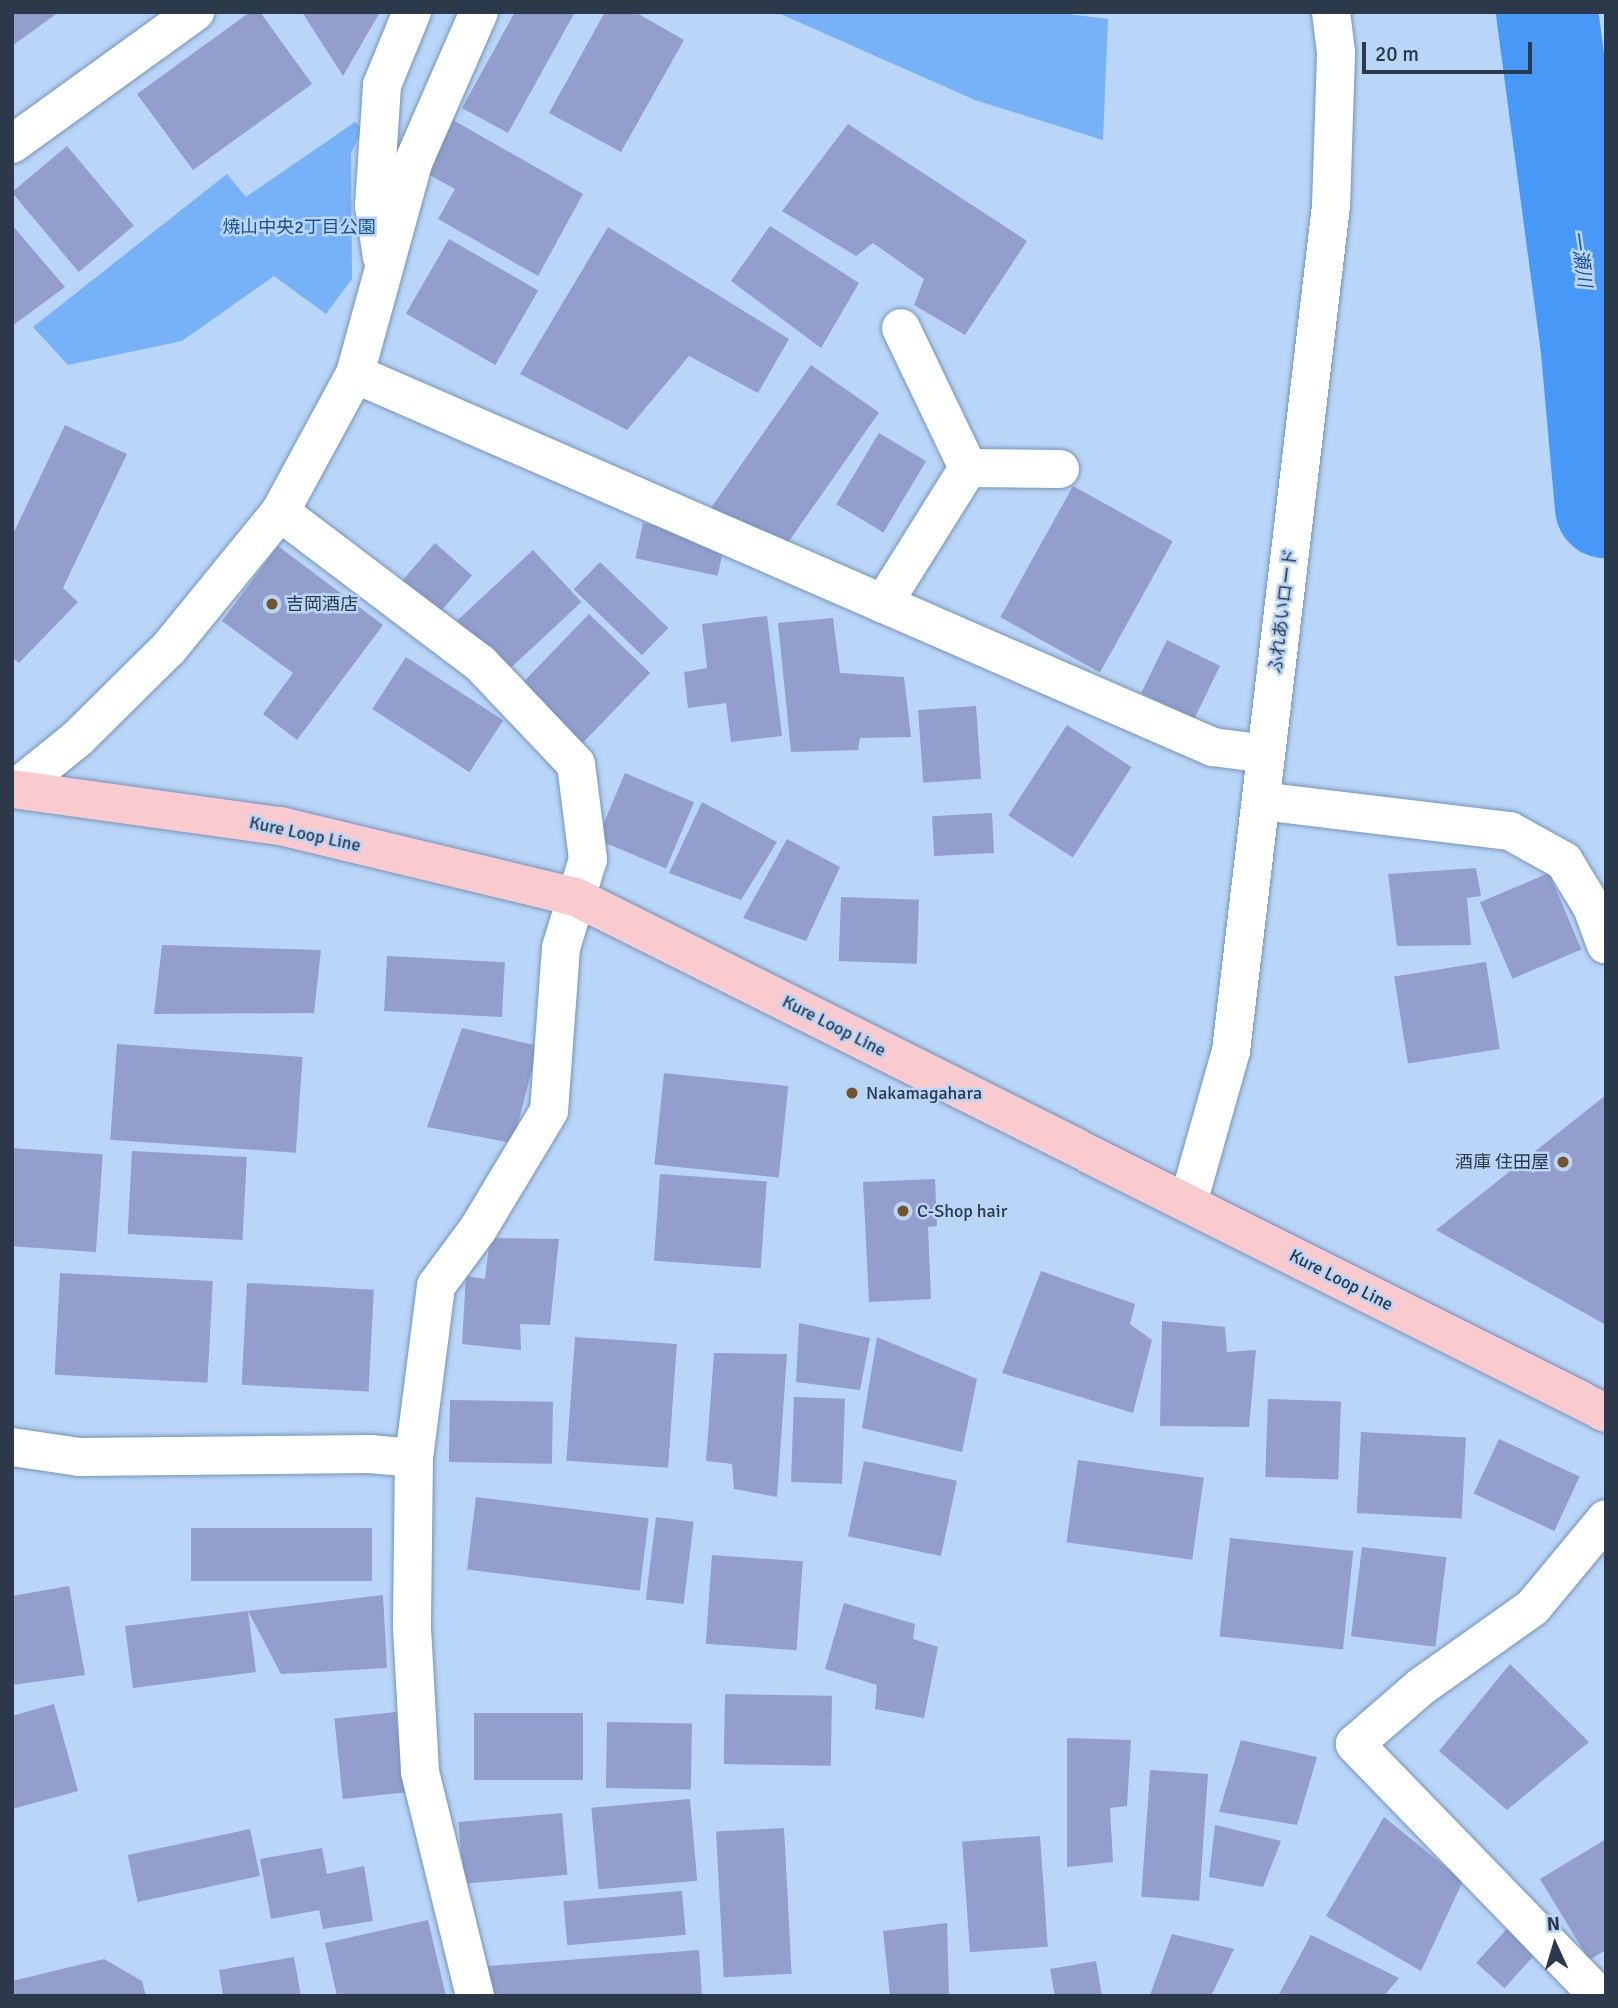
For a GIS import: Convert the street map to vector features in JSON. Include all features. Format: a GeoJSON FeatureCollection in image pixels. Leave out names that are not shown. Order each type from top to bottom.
{"type":"FeatureCollection","features":[{"type":"Feature","properties":{"kind":"main road","name":"Kure Loop Line"},"geometry":{"type":"LineString","coordinates":[[14,789],[280,826],[576,897],[1606,1413]]}},
{"type":"Feature","properties":{"kind":"street"},"geometry":{"type":"LineString","coordinates":[[12,144],[195,12]]}},
{"type":"Feature","properties":{"kind":"street"},"geometry":{"type":"LineString","coordinates":[[383,269],[374,206],[382,85],[412,12]]}},
{"type":"Feature","properties":{"kind":"street"},"geometry":{"type":"LineString","coordinates":[[14,789],[77,739],[169,648],[280,512],[355,374],[413,163],[479,12]]}},
{"type":"Feature","properties":{"kind":"street","name":"ふれあいロード"},"geometry":{"type":"LineString","coordinates":[[1188,1203],[1228,1075],[1261,801],[1331,206],[1336,52],[1331,12]]}},
{"type":"Feature","properties":{"kind":"street"},"geometry":{"type":"LineString","coordinates":[[901,328],[968,468]]}},
{"type":"Feature","properties":{"kind":"street"},"geometry":{"type":"LineString","coordinates":[[355,374],[1213,747],[1266,754]]}},
{"type":"Feature","properties":{"kind":"street"},"geometry":{"type":"LineString","coordinates":[[883,604],[968,468]]}},
{"type":"Feature","properties":{"kind":"street"},"geometry":{"type":"LineString","coordinates":[[968,468],[1060,469]]}},
{"type":"Feature","properties":{"kind":"street"},"geometry":{"type":"LineString","coordinates":[[280,512],[480,663],[576,764],[587,859],[561,948],[549,1111],[478,1229],[436,1286],[414,1458],[412,1628],[420,1772],[475,1996]]}},
{"type":"Feature","properties":{"kind":"street"},"geometry":{"type":"LineString","coordinates":[[1261,801],[1510,831],[1564,861],[1592,907],[1606,944]]}},
{"type":"Feature","properties":{"kind":"street"},"geometry":{"type":"LineString","coordinates":[[12,1447],[79,1457],[370,1454],[414,1458]]}},
{"type":"Feature","properties":{"kind":"street"},"geometry":{"type":"LineString","coordinates":[[1599,1996],[1355,1744],[1422,1686],[1533,1607],[1606,1519]]}},
{"type":"Feature","properties":{"kind":"green space"},"geometry":{"type":"Polygon","coordinates":[[[776,12],[1052,12],[1108,19],[1103,140],[975,100],[776,12]]]}},
{"type":"Feature","properties":{"kind":"green space","name":"焼山中央2丁目公園"},"geometry":{"type":"Polygon","coordinates":[[[355,122],[363,130],[351,153],[352,279],[326,314],[274,276],[182,341],[68,365],[33,327],[227,174],[246,197],[355,122]]]}},
{"type":"Feature","properties":{"kind":"building"},"geometry":{"type":"Polygon","coordinates":[[[12,12],[59,12],[12,46],[12,12]]]}},
{"type":"Feature","properties":{"kind":"building"},"geometry":{"type":"Polygon","coordinates":[[[250,12],[260,12],[312,84],[193,170],[137,94],[250,12]]]}},
{"type":"Feature","properties":{"kind":"building"},"geometry":{"type":"Polygon","coordinates":[[[302,12],[380,12],[343,76],[302,12]]]}},
{"type":"Feature","properties":{"kind":"building"},"geometry":{"type":"Polygon","coordinates":[[[515,12],[575,12],[508,133],[462,108],[515,12]]]}},
{"type":"Feature","properties":{"kind":"building"},"geometry":{"type":"Polygon","coordinates":[[[605,12],[635,12],[684,40],[621,152],[549,113],[605,12]]]}},
{"type":"Feature","properties":{"kind":"building"},"geometry":{"type":"Polygon","coordinates":[[[453,120],[583,194],[538,276],[438,219],[455,189],[424,172],[453,120]]]}},
{"type":"Feature","properties":{"kind":"building"},"geometry":{"type":"Polygon","coordinates":[[[848,124],[1027,241],[965,335],[914,305],[924,279],[873,243],[856,256],[782,211],[848,124]]]}},
{"type":"Feature","properties":{"kind":"building"},"geometry":{"type":"Polygon","coordinates":[[[67,146],[134,226],[79,272],[12,192],[67,146]]]}},
{"type":"Feature","properties":{"kind":"building"},"geometry":{"type":"Polygon","coordinates":[[[12,225],[65,287],[12,326],[12,225]]]}},
{"type":"Feature","properties":{"kind":"building"},"geometry":{"type":"Polygon","coordinates":[[[770,226],[859,283],[821,348],[731,281],[770,226]]]}},
{"type":"Feature","properties":{"kind":"building"},"geometry":{"type":"Polygon","coordinates":[[[608,227],[789,339],[758,393],[689,356],[627,430],[520,374],[608,227]]]}},
{"type":"Feature","properties":{"kind":"building"},"geometry":{"type":"Polygon","coordinates":[[[449,239],[538,290],[495,365],[406,313],[449,239]]]}},
{"type":"Feature","properties":{"kind":"building"},"geometry":{"type":"Polygon","coordinates":[[[811,365],[879,413],[777,558],[709,510],[811,365]]]}},
{"type":"Feature","properties":{"kind":"building"},"geometry":{"type":"Polygon","coordinates":[[[65,425],[127,454],[63,588],[78,602],[19,663],[12,657],[12,536],[65,425]]]}},
{"type":"Feature","properties":{"kind":"building"},"geometry":{"type":"Polygon","coordinates":[[[879,433],[926,461],[883,532],[836,504],[879,433]]]}},
{"type":"Feature","properties":{"kind":"building"},"geometry":{"type":"Polygon","coordinates":[[[1073,486],[1173,541],[1100,672],[1000,617],[1073,486]]]}},
{"type":"Feature","properties":{"kind":"building"},"geometry":{"type":"Polygon","coordinates":[[[643,523],[725,540],[718,576],[636,558],[643,523]]]}},
{"type":"Feature","properties":{"kind":"building"},"geometry":{"type":"Polygon","coordinates":[[[435,543],[472,575],[436,617],[399,585],[435,543]]]}},
{"type":"Feature","properties":{"kind":"building"},"geometry":{"type":"Polygon","coordinates":[[[278,546],[383,625],[297,740],[263,714],[293,673],[222,621],[278,546]]]}},
{"type":"Feature","properties":{"kind":"building"},"geometry":{"type":"Polygon","coordinates":[[[533,550],[581,602],[505,674],[456,622],[533,550]]]}},
{"type":"Feature","properties":{"kind":"building"},"geometry":{"type":"Polygon","coordinates":[[[600,562],[668,628],[642,655],[574,589],[600,562]]]}},
{"type":"Feature","properties":{"kind":"building"},"geometry":{"type":"Polygon","coordinates":[[[589,614],[650,673],[581,744],[520,685],[589,614]]]}},
{"type":"Feature","properties":{"kind":"building"},"geometry":{"type":"Polygon","coordinates":[[[767,616],[782,736],[731,742],[726,703],[688,708],[684,672],[707,668],[702,624],[767,616]]]}},
{"type":"Feature","properties":{"kind":"building"},"geometry":{"type":"Polygon","coordinates":[[[833,618],[840,673],[904,677],[911,737],[860,738],[858,750],[791,752],[778,623],[833,618]]]}},
{"type":"Feature","properties":{"kind":"building"},"geometry":{"type":"Polygon","coordinates":[[[1167,640],[1220,666],[1194,719],[1141,693],[1167,640]]]}},
{"type":"Feature","properties":{"kind":"building"},"geometry":{"type":"Polygon","coordinates":[[[406,657],[503,720],[470,772],[372,709],[406,657]]]}},
{"type":"Feature","properties":{"kind":"building"},"geometry":{"type":"Polygon","coordinates":[[[976,706],[981,779],[923,783],[918,710],[976,706]]]}},
{"type":"Feature","properties":{"kind":"building"},"geometry":{"type":"Polygon","coordinates":[[[1067,725],[1132,767],[1073,858],[1008,816],[1067,725]]]}},
{"type":"Feature","properties":{"kind":"building"},"geometry":{"type":"Polygon","coordinates":[[[625,773],[694,802],[666,869],[597,839],[625,773]]]}},
{"type":"Feature","properties":{"kind":"building"},"geometry":{"type":"Polygon","coordinates":[[[702,802],[777,842],[741,900],[669,873],[702,802]]]}},
{"type":"Feature","properties":{"kind":"building"},"geometry":{"type":"Polygon","coordinates":[[[992,813],[994,853],[934,856],[932,816],[992,813]]]}},
{"type":"Feature","properties":{"kind":"building"},"geometry":{"type":"Polygon","coordinates":[[[787,839],[840,867],[806,941],[743,918],[787,839]]]}},
{"type":"Feature","properties":{"kind":"building"},"geometry":{"type":"Polygon","coordinates":[[[1476,868],[1481,896],[1467,898],[1471,945],[1397,946],[1388,874],[1476,868]]]}},
{"type":"Feature","properties":{"kind":"building"},"geometry":{"type":"Polygon","coordinates":[[[1549,873],[1581,949],[1512,979],[1480,902],[1549,873]]]}},
{"type":"Feature","properties":{"kind":"building"},"geometry":{"type":"Polygon","coordinates":[[[841,897],[919,900],[917,964],[839,961],[841,897]]]}},
{"type":"Feature","properties":{"kind":"building"},"geometry":{"type":"Polygon","coordinates":[[[162,945],[321,950],[314,1013],[154,1014],[162,945]]]}},
{"type":"Feature","properties":{"kind":"building"},"geometry":{"type":"Polygon","coordinates":[[[387,956],[505,962],[502,1017],[384,1011],[387,956]]]}},
{"type":"Feature","properties":{"kind":"building"},"geometry":{"type":"Polygon","coordinates":[[[1486,962],[1500,1049],[1408,1063],[1394,977],[1486,962]]]}},
{"type":"Feature","properties":{"kind":"building"},"geometry":{"type":"Polygon","coordinates":[[[462,1028],[538,1046],[513,1143],[427,1127],[462,1028]]]}},
{"type":"Feature","properties":{"kind":"building"},"geometry":{"type":"Polygon","coordinates":[[[117,1044],[303,1057],[296,1153],[110,1140],[117,1044]]]}},
{"type":"Feature","properties":{"kind":"building"},"geometry":{"type":"Polygon","coordinates":[[[664,1073],[788,1086],[779,1178],[654,1164],[664,1073]]]}},
{"type":"Feature","properties":{"kind":"building","name":"酒庫 住田屋"},"geometry":{"type":"Polygon","coordinates":[[[1606,1095],[1606,1325],[1436,1230],[1606,1095]]]}},
{"type":"Feature","properties":{"kind":"building"},"geometry":{"type":"Polygon","coordinates":[[[12,1148],[103,1154],[96,1252],[12,1246],[12,1148]]]}},
{"type":"Feature","properties":{"kind":"building"},"geometry":{"type":"Polygon","coordinates":[[[132,1151],[247,1157],[242,1240],[128,1234],[132,1151]]]}},
{"type":"Feature","properties":{"kind":"building"},"geometry":{"type":"Polygon","coordinates":[[[660,1174],[767,1181],[761,1268],[654,1261],[660,1174]]]}},
{"type":"Feature","properties":{"kind":"building"},"geometry":{"type":"Polygon","coordinates":[[[935,1179],[937,1226],[928,1227],[931,1299],[869,1302],[863,1182],[935,1179]]]}},
{"type":"Feature","properties":{"kind":"building"},"geometry":{"type":"Polygon","coordinates":[[[490,1238],[559,1239],[550,1325],[520,1324],[521,1350],[462,1344],[466,1276],[485,1279],[490,1238]]]}},
{"type":"Feature","properties":{"kind":"building"},"geometry":{"type":"Polygon","coordinates":[[[1041,1271],[1135,1304],[1130,1324],[1152,1340],[1133,1413],[1002,1373],[1041,1271]]]}},
{"type":"Feature","properties":{"kind":"building"},"geometry":{"type":"Polygon","coordinates":[[[60,1273],[213,1281],[207,1383],[55,1375],[60,1273]]]}},
{"type":"Feature","properties":{"kind":"building"},"geometry":{"type":"Polygon","coordinates":[[[247,1283],[374,1290],[368,1392],[242,1385],[247,1283]]]}},
{"type":"Feature","properties":{"kind":"building"},"geometry":{"type":"Polygon","coordinates":[[[1162,1321],[1225,1327],[1227,1352],[1256,1350],[1249,1427],[1160,1426],[1162,1321]]]}},
{"type":"Feature","properties":{"kind":"building"},"geometry":{"type":"Polygon","coordinates":[[[799,1323],[870,1338],[860,1390],[796,1382],[799,1323]]]}},
{"type":"Feature","properties":{"kind":"building"},"geometry":{"type":"Polygon","coordinates":[[[575,1337],[677,1344],[668,1468],[566,1461],[575,1337]]]}},
{"type":"Feature","properties":{"kind":"building"},"geometry":{"type":"Polygon","coordinates":[[[877,1337],[977,1379],[962,1452],[862,1428],[877,1337]]]}},
{"type":"Feature","properties":{"kind":"building"},"geometry":{"type":"Polygon","coordinates":[[[714,1353],[787,1354],[777,1497],[734,1489],[732,1464],[706,1461],[714,1353]]]}},
{"type":"Feature","properties":{"kind":"building"},"geometry":{"type":"Polygon","coordinates":[[[794,1397],[845,1399],[842,1484],[791,1482],[794,1397]]]}},
{"type":"Feature","properties":{"kind":"building"},"geometry":{"type":"Polygon","coordinates":[[[1268,1399],[1341,1402],[1338,1480],[1265,1477],[1268,1399]]]}},
{"type":"Feature","properties":{"kind":"building"},"geometry":{"type":"Polygon","coordinates":[[[450,1400],[553,1402],[552,1464],[449,1462],[450,1400]]]}},
{"type":"Feature","properties":{"kind":"building"},"geometry":{"type":"Polygon","coordinates":[[[1361,1432],[1466,1437],[1462,1518],[1357,1513],[1361,1432]]]}},
{"type":"Feature","properties":{"kind":"building"},"geometry":{"type":"Polygon","coordinates":[[[1499,1439],[1580,1477],[1554,1531],[1474,1493],[1499,1439]]]}},
{"type":"Feature","properties":{"kind":"building"},"geometry":{"type":"Polygon","coordinates":[[[1078,1460],[1204,1478],[1192,1560],[1066,1542],[1078,1460]]]}},
{"type":"Feature","properties":{"kind":"building"},"geometry":{"type":"Polygon","coordinates":[[[864,1461],[957,1481],[941,1556],[848,1536],[864,1461]]]}},
{"type":"Feature","properties":{"kind":"building"},"geometry":{"type":"Polygon","coordinates":[[[476,1497],[649,1518],[640,1591],[467,1569],[476,1497]]]}},
{"type":"Feature","properties":{"kind":"building"},"geometry":{"type":"Polygon","coordinates":[[[656,1517],[694,1522],[684,1604],[646,1599],[656,1517]]]}},
{"type":"Feature","properties":{"kind":"building"},"geometry":{"type":"Polygon","coordinates":[[[191,1528],[372,1528],[372,1581],[191,1581],[191,1528]]]}},
{"type":"Feature","properties":{"kind":"building"},"geometry":{"type":"Polygon","coordinates":[[[1230,1538],[1353,1551],[1343,1649],[1220,1636],[1230,1538]]]}},
{"type":"Feature","properties":{"kind":"building"},"geometry":{"type":"Polygon","coordinates":[[[1362,1547],[1446,1557],[1435,1647],[1351,1636],[1362,1547]]]}},
{"type":"Feature","properties":{"kind":"building"},"geometry":{"type":"Polygon","coordinates":[[[712,1555],[803,1561],[797,1650],[706,1644],[712,1555]]]}},
{"type":"Feature","properties":{"kind":"building"},"geometry":{"type":"Polygon","coordinates":[[[69,1586],[85,1675],[12,1685],[12,1596],[69,1586]]]}},
{"type":"Feature","properties":{"kind":"building"},"geometry":{"type":"Polygon","coordinates":[[[383,1595],[387,1668],[281,1674],[248,1611],[383,1595]]]}},
{"type":"Feature","properties":{"kind":"building"},"geometry":{"type":"Polygon","coordinates":[[[844,1603],[915,1624],[913,1639],[938,1647],[924,1718],[875,1709],[877,1685],[825,1669],[844,1603]]]}},
{"type":"Feature","properties":{"kind":"building"},"geometry":{"type":"Polygon","coordinates":[[[248,1611],[256,1672],[133,1688],[125,1626],[248,1611]]]}},
{"type":"Feature","properties":{"kind":"building"},"geometry":{"type":"Polygon","coordinates":[[[1510,1664],[1589,1742],[1507,1810],[1439,1751],[1510,1664]]]}},
{"type":"Feature","properties":{"kind":"building"},"geometry":{"type":"Polygon","coordinates":[[[725,1694],[832,1696],[831,1766],[724,1764],[725,1694]]]}},
{"type":"Feature","properties":{"kind":"building"},"geometry":{"type":"Polygon","coordinates":[[[54,1704],[78,1791],[12,1809],[12,1716],[54,1704]]]}},
{"type":"Feature","properties":{"kind":"building"},"geometry":{"type":"Polygon","coordinates":[[[396,1712],[404,1793],[343,1799],[334,1718],[396,1712]]]}},
{"type":"Feature","properties":{"kind":"building"},"geometry":{"type":"Polygon","coordinates":[[[474,1713],[583,1713],[583,1780],[474,1780],[474,1713]]]}},
{"type":"Feature","properties":{"kind":"building"},"geometry":{"type":"Polygon","coordinates":[[[607,1722],[692,1723],[691,1789],[606,1788],[607,1722]]]}},
{"type":"Feature","properties":{"kind":"building"},"geometry":{"type":"Polygon","coordinates":[[[1067,1738],[1131,1740],[1127,1806],[1110,1808],[1113,1862],[1067,1867],[1067,1738]]]}},
{"type":"Feature","properties":{"kind":"building"},"geometry":{"type":"Polygon","coordinates":[[[1241,1740],[1317,1757],[1297,1825],[1219,1812],[1241,1740]]]}},
{"type":"Feature","properties":{"kind":"building"},"geometry":{"type":"Polygon","coordinates":[[[1150,1770],[1208,1774],[1199,1901],[1141,1897],[1150,1770]]]}},
{"type":"Feature","properties":{"kind":"building"},"geometry":{"type":"Polygon","coordinates":[[[690,1799],[697,1881],[599,1889],[591,1808],[690,1799]]]}},
{"type":"Feature","properties":{"kind":"building"},"geometry":{"type":"Polygon","coordinates":[[[562,1813],[567,1875],[464,1884],[458,1822],[562,1813]]]}},
{"type":"Feature","properties":{"kind":"building"},"geometry":{"type":"Polygon","coordinates":[[[1384,1817],[1463,1881],[1421,1971],[1326,1916],[1384,1817]]]}},
{"type":"Feature","properties":{"kind":"building"},"geometry":{"type":"Polygon","coordinates":[[[1215,1825],[1281,1841],[1263,1887],[1209,1877],[1215,1825]]]}},
{"type":"Feature","properties":{"kind":"building"},"geometry":{"type":"Polygon","coordinates":[[[784,1828],[792,1974],[724,1977],[716,1832],[784,1828]]]}},
{"type":"Feature","properties":{"kind":"building"},"geometry":{"type":"Polygon","coordinates":[[[250,1829],[260,1876],[138,1902],[128,1855],[250,1829]]]}},
{"type":"Feature","properties":{"kind":"building"},"geometry":{"type":"Polygon","coordinates":[[[1040,1836],[1048,1947],[970,1952],[962,1841],[1040,1836]]]}},
{"type":"Feature","properties":{"kind":"building"},"geometry":{"type":"Polygon","coordinates":[[[1606,1839],[1606,1950],[1589,1960],[1540,1879],[1606,1839]]]}},
{"type":"Feature","properties":{"kind":"building"},"geometry":{"type":"Polygon","coordinates":[[[322,1848],[327,1874],[364,1866],[373,1921],[323,1929],[319,1910],[271,1919],[260,1859],[322,1848]]]}},
{"type":"Feature","properties":{"kind":"building"},"geometry":{"type":"Polygon","coordinates":[[[682,1891],[686,1935],[567,1945],[563,1901],[682,1891]]]}},
{"type":"Feature","properties":{"kind":"building"},"geometry":{"type":"Polygon","coordinates":[[[428,1920],[446,1996],[337,1996],[325,1943],[428,1920]]]}},
{"type":"Feature","properties":{"kind":"building"},"geometry":{"type":"Polygon","coordinates":[[[1513,1922],[1541,1947],[1504,1988],[1476,1963],[1513,1922]]]}},
{"type":"Feature","properties":{"kind":"building"},"geometry":{"type":"Polygon","coordinates":[[[947,1923],[949,1996],[890,1996],[883,1931],[947,1923]]]}},
{"type":"Feature","properties":{"kind":"building"},"geometry":{"type":"Polygon","coordinates":[[[1172,1934],[1234,1949],[1211,1996],[1150,1995],[1172,1934]]]}},
{"type":"Feature","properties":{"kind":"building"},"geometry":{"type":"Polygon","coordinates":[[[1311,1935],[1399,1978],[1384,1996],[1278,1996],[1311,1935]]]}},
{"type":"Feature","properties":{"kind":"building"},"geometry":{"type":"Polygon","coordinates":[[[699,1950],[702,1996],[490,1996],[488,1966],[699,1950]]]}},
{"type":"Feature","properties":{"kind":"building"},"geometry":{"type":"Polygon","coordinates":[[[294,1957],[301,1996],[223,1996],[219,1970],[294,1957]]]}},
{"type":"Feature","properties":{"kind":"building"},"geometry":{"type":"Polygon","coordinates":[[[104,1959],[142,1981],[146,1996],[15,1996],[12,1981],[104,1959]]]}},
{"type":"Feature","properties":{"kind":"building"},"geometry":{"type":"Polygon","coordinates":[[[1096,1961],[1102,1996],[1055,1996],[1050,1969],[1096,1961]]]}},
{"type":"Feature","properties":{"kind":"waterway","name":"一瀬川"},"geometry":{"type":"LineString","coordinates":[[1547,12],[1591,340],[1606,507]]}},
{"type":"Feature","properties":{"kind":"place","name":"吉岡酒店"},"geometry":{"type":"Point","coordinates":[272,604]}},
{"type":"Feature","properties":{"kind":"place","name":"Nakamagahara"},"geometry":{"type":"Point","coordinates":[852,1093]}},
{"type":"Feature","properties":{"kind":"place","name":"酒庫 住田屋"},"geometry":{"type":"Point","coordinates":[1563,1162]}},
{"type":"Feature","properties":{"kind":"place","name":"C-Shop hair"},"geometry":{"type":"Point","coordinates":[903,1211]}}]}
